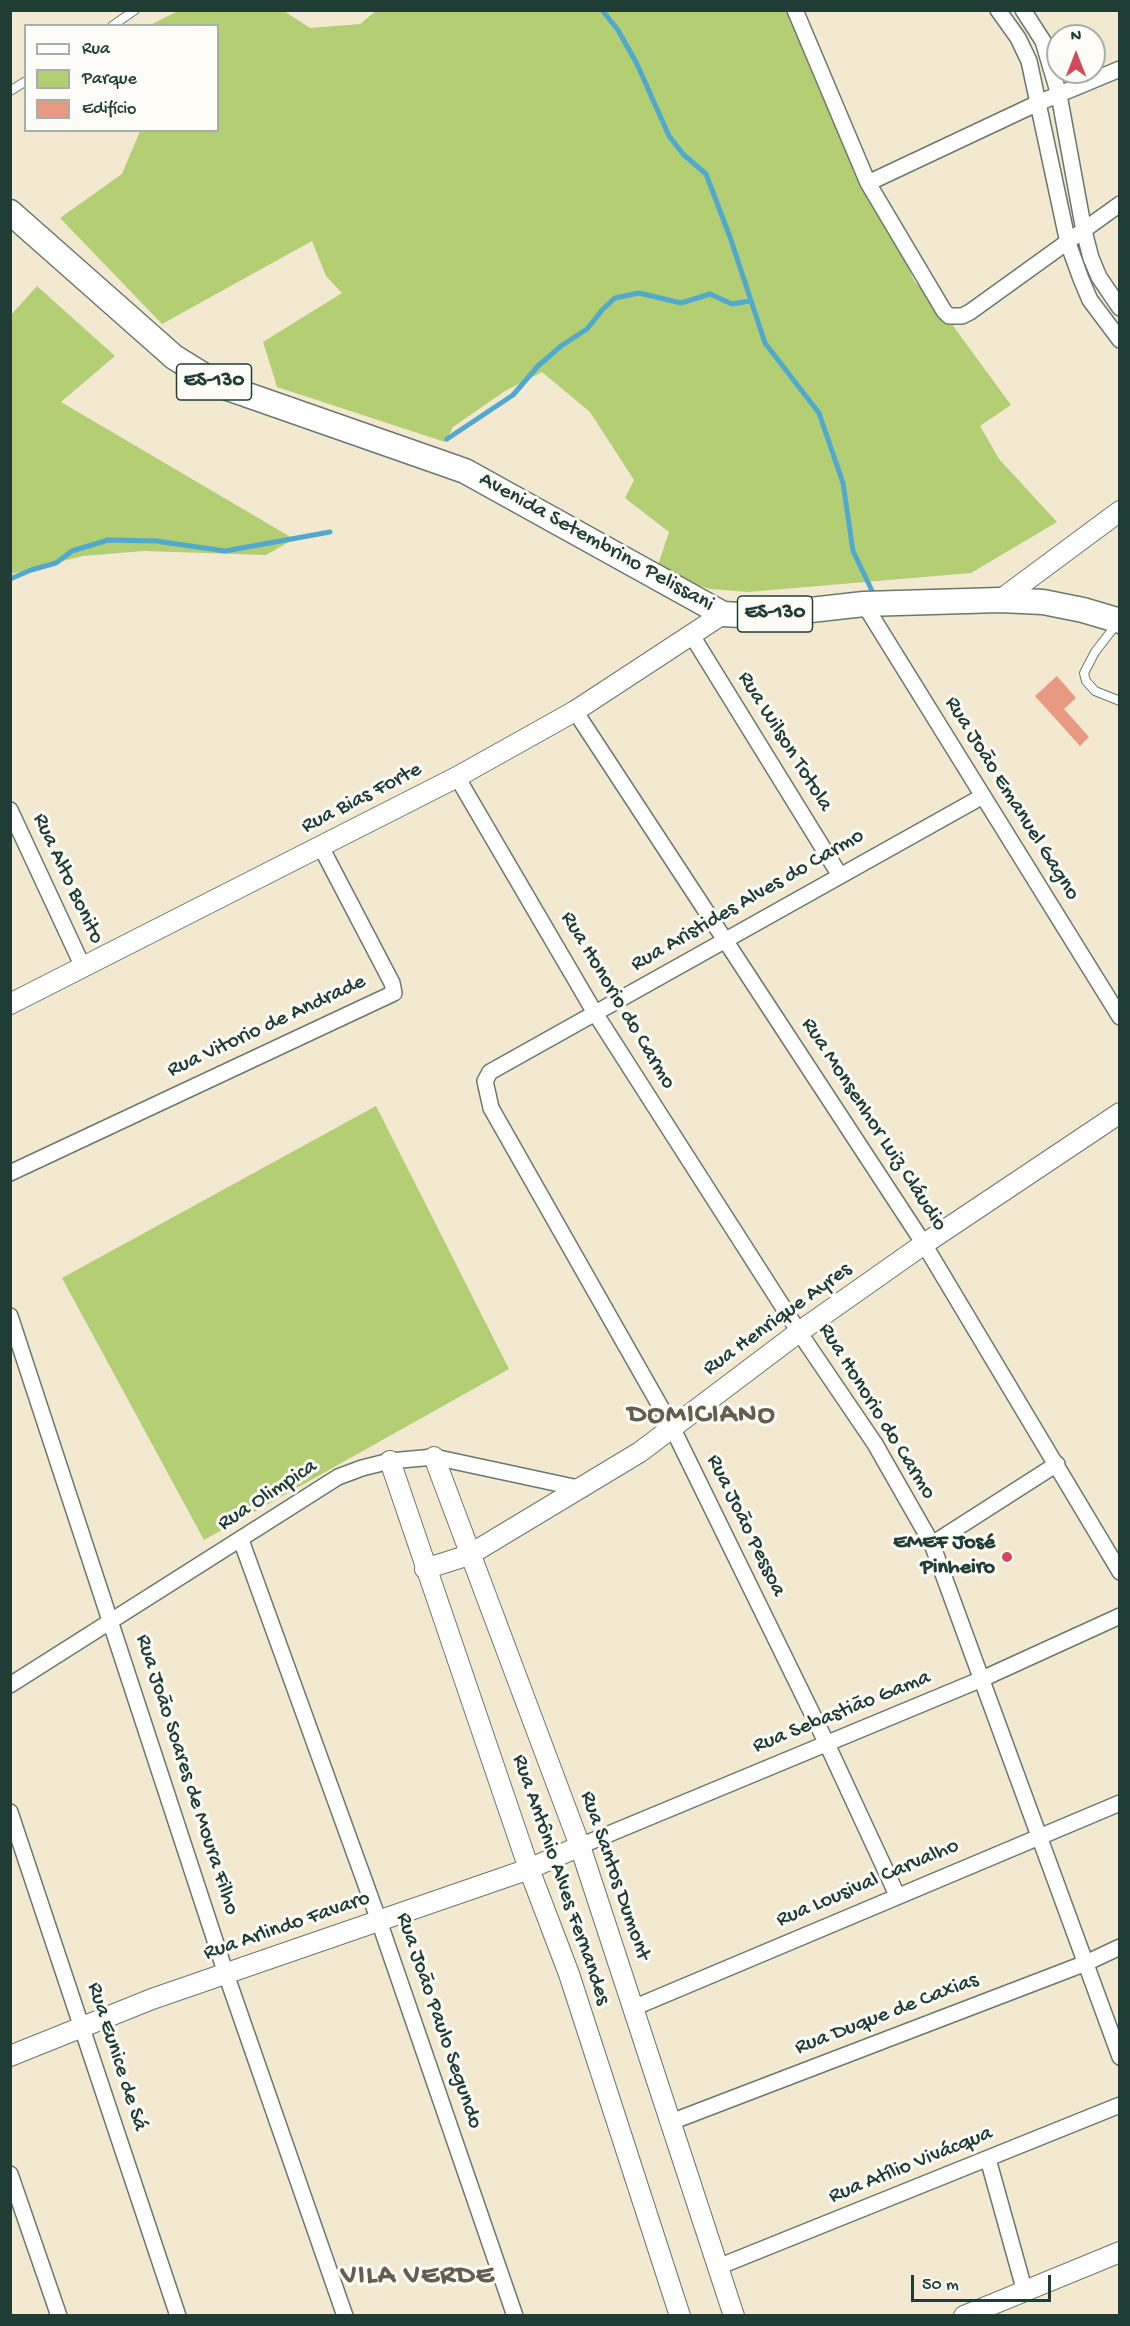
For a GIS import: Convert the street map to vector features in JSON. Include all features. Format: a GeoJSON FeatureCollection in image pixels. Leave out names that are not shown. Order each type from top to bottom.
{"type":"FeatureCollection","features":[{"type":"Feature","properties":{"kind":"main road","name":"Avenida Setembrino Pelissani"},"geometry":{"type":"LineString","coordinates":[[10,212],[174,357],[219,386],[465,471],[723,614],[757,616],[864,603],[1000,600],[1043,602],[1083,610],[1119,621]]}},
{"type":"Feature","properties":{"kind":"street"},"geometry":{"type":"LineString","coordinates":[[795,10],[868,183],[944,311],[949,315],[962,315],[970,312],[1119,204]]}},
{"type":"Feature","properties":{"kind":"street"},"geometry":{"type":"LineString","coordinates":[[998,10],[1025,48],[1068,243],[1090,300],[1119,340]]}},
{"type":"Feature","properties":{"kind":"street"},"geometry":{"type":"LineString","coordinates":[[1023,10],[1043,41],[1059,95],[1084,231],[1099,277],[1119,308]]}},
{"type":"Feature","properties":{"kind":"street"},"geometry":{"type":"LineString","coordinates":[[868,183],[1038,103],[1119,69]]}},
{"type":"Feature","properties":{"kind":"street"},"geometry":{"type":"LineString","coordinates":[[1000,600],[1119,512]]}},
{"type":"Feature","properties":{"kind":"street","name":"Rua João Emanuel Gagno"},"geometry":{"type":"LineString","coordinates":[[864,603],[1119,1017]]}},
{"type":"Feature","properties":{"kind":"street","name":"Rua Bias Forte"},"geometry":{"type":"LineString","coordinates":[[10,1004],[457,777],[575,711],[723,614]]}},
{"type":"Feature","properties":{"kind":"street","name":"Rua Wilson Totola"},"geometry":{"type":"LineString","coordinates":[[691,634],[839,874]]}},
{"type":"Feature","properties":{"kind":"street","name":"Rua Monsenhor Luiz Cláudio"},"geometry":{"type":"LineString","coordinates":[[575,711],[924,1244],[1057,1464],[1119,1572]]}},
{"type":"Feature","properties":{"kind":"street","name":"Rua Honorio do Carmo"},"geometry":{"type":"LineString","coordinates":[[457,777],[595,1013],[799,1332],[875,1444],[932,1544],[1119,2057]]}},
{"type":"Feature","properties":{"kind":"street","name":"Rua Aristides Alves do Carmo"},"geometry":{"type":"LineString","coordinates":[[485,1091],[485,1081],[490,1072],[839,874],[983,796]]}},
{"type":"Feature","properties":{"kind":"street","name":"Rua Alto Bonito"},"geometry":{"type":"LineString","coordinates":[[10,810],[83,967]]}},
{"type":"Feature","properties":{"kind":"street","name":"Rua Vitorio de Andrade"},"geometry":{"type":"LineString","coordinates":[[10,1173],[394,993],[392,983],[321,847]]}},
{"type":"Feature","properties":{"kind":"street","name":"Rua João Pessoa"},"geometry":{"type":"LineString","coordinates":[[485,1091],[491,1108],[672,1427],[827,1744],[897,1895]]}},
{"type":"Feature","properties":{"kind":"street","name":"Rua Henrique Ayres"},"geometry":{"type":"LineString","coordinates":[[425,1569],[470,1555],[583,1489],[640,1452],[799,1332],[924,1244],[1119,1113]]}},
{"type":"Feature","properties":{"kind":"street","name":"Rua João Soares de Moura Filho"},"geometry":{"type":"LineString","coordinates":[[10,1316],[113,1622],[226,1974],[345,2316]]}},
{"type":"Feature","properties":{"kind":"street","name":"Rua Olimpica"},"geometry":{"type":"LineString","coordinates":[[10,1685],[113,1622],[338,1477],[362,1468],[390,1461],[434,1457],[583,1489]]}},
{"type":"Feature","properties":{"kind":"street","name":"Rua Santos Dumont"},"geometry":{"type":"LineString","coordinates":[[434,1457],[580,1846],[734,2316]]}},
{"type":"Feature","properties":{"kind":"street","name":"Rua Antônio Alves Fernandes"},"geometry":{"type":"LineString","coordinates":[[390,1461],[425,1569],[569,1974],[680,2316]]}},
{"type":"Feature","properties":{"kind":"street"},"geometry":{"type":"LineString","coordinates":[[932,1544],[1057,1464]]}},
{"type":"Feature","properties":{"kind":"street","name":"Rua João Paulo Segundo"},"geometry":{"type":"LineString","coordinates":[[241,1540],[379,1921],[515,2316]]}},
{"type":"Feature","properties":{"kind":"street","name":"Rua Sebastião Gama"},"geometry":{"type":"LineString","coordinates":[[580,1846],[982,1679],[1119,1616]]}},
{"type":"Feature","properties":{"kind":"street","name":"Rua Lousival Carvalho"},"geometry":{"type":"LineString","coordinates":[[633,2008],[897,1895],[1041,1838],[1119,1803]]}},
{"type":"Feature","properties":{"kind":"street","name":"Rua Eunice de Sá"},"geometry":{"type":"LineString","coordinates":[[10,1812],[178,2316]]}},
{"type":"Feature","properties":{"kind":"street","name":"Rua Arlindo Favaro"},"geometry":{"type":"LineString","coordinates":[[10,2056],[226,1974],[530,1869],[580,1846]]}},
{"type":"Feature","properties":{"kind":"street","name":"Rua Duque de Caxias"},"geometry":{"type":"LineString","coordinates":[[670,2122],[1086,1963],[1119,1947]]}},
{"type":"Feature","properties":{"kind":"street","name":"Rua Atílio Vivácqua"},"geometry":{"type":"LineString","coordinates":[[718,2267],[1119,2105]]}},
{"type":"Feature","properties":{"kind":"street"},"geometry":{"type":"LineString","coordinates":[[988,2159],[1025,2292]]}},
{"type":"Feature","properties":{"kind":"street"},"geometry":{"type":"LineString","coordinates":[[10,2174],[59,2316]]}},
{"type":"Feature","properties":{"kind":"street"},"geometry":{"type":"LineString","coordinates":[[964,2316],[1119,2252]]}},
{"type":"Feature","properties":{"kind":"lane"},"geometry":{"type":"LineString","coordinates":[[115,24],[135,10]]}},
{"type":"Feature","properties":{"kind":"lane"},"geometry":{"type":"LineString","coordinates":[[10,91],[24,82]]}},
{"type":"Feature","properties":{"kind":"lane"},"geometry":{"type":"LineString","coordinates":[[1119,621],[1095,652],[1084,673],[1086,681],[1095,691],[1119,701]]}},
{"type":"Feature","properties":{"kind":"green space"},"geometry":{"type":"Polygon","coordinates":[[[377,10],[788,11],[915,282],[937,304],[1011,405],[980,426],[999,459],[1057,522],[971,573],[748,592],[710,589],[656,571],[669,532],[625,498],[634,480],[590,412],[542,372],[505,391],[453,427],[445,442],[277,387],[263,342],[342,293],[326,276],[312,241],[162,324],[60,218],[122,174],[140,132],[219,132],[219,24],[152,24],[178,11],[284,11],[310,28],[360,24],[377,10]]]}},
{"type":"Feature","properties":{"kind":"green space"},"geometry":{"type":"Polygon","coordinates":[[[37,286],[115,356],[61,402],[294,539],[266,555],[143,551],[83,556],[11,574],[11,315],[37,286]]]}},
{"type":"Feature","properties":{"kind":"green space"},"geometry":{"type":"Polygon","coordinates":[[[376,1106],[509,1369],[204,1540],[62,1278],[376,1106]]]}},
{"type":"Feature","properties":{"kind":"building"},"geometry":{"type":"Polygon","coordinates":[[[1057,676],[1076,698],[1064,709],[1089,737],[1080,746],[1035,696],[1057,676]]]}},
{"type":"Feature","properties":{"kind":"waterway"},"geometry":{"type":"LineString","coordinates":[[602,10],[618,30],[637,64],[669,136],[683,154],[706,174],[730,237],[765,343],[819,413],[843,483],[853,551],[875,597]]}},
{"type":"Feature","properties":{"kind":"waterway"},"geometry":{"type":"LineString","coordinates":[[447,439],[513,395],[538,366],[561,346],[587,329],[615,298],[639,293],[681,303],[710,294],[732,304],[750,301]]}},
{"type":"Feature","properties":{"kind":"waterway"},"geometry":{"type":"LineString","coordinates":[[10,579],[56,563],[72,551],[108,540],[156,541],[225,551],[330,532]]}},
{"type":"Feature","properties":{"kind":"place","name":"EMEF José Pinheiro"},"geometry":{"type":"Point","coordinates":[1007,1557]}},
{"type":"Feature","properties":{"kind":"district","name":"DOMICIANO"},"geometry":{"type":"Point","coordinates":[702,1417]}},
{"type":"Feature","properties":{"kind":"district","name":"VILA VERDE"},"geometry":{"type":"Point","coordinates":[418,2278]}}]}
